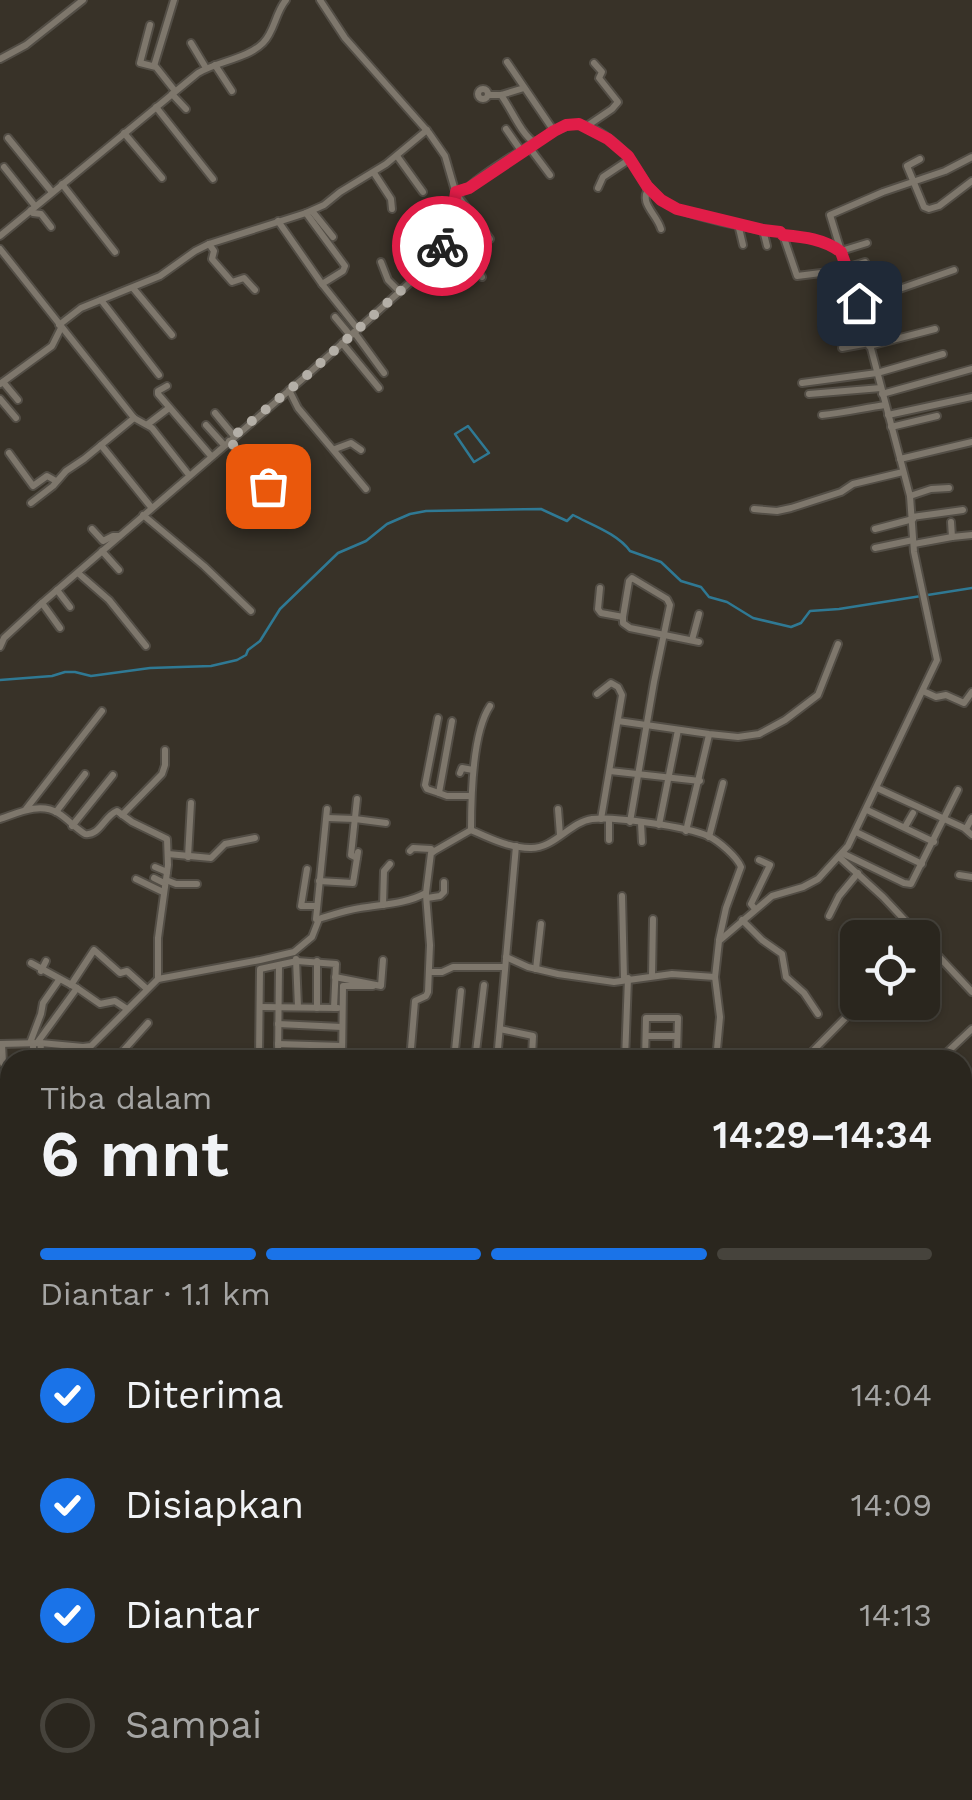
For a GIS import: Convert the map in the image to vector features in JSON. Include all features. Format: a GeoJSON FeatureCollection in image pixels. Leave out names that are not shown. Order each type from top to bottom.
{"type":"FeatureCollection","features":[{"type":"Feature","properties":{"kind":"street"},"geometry":{"type":"LineString","coordinates":[[0,60],[26,45],[83,0]]}},
{"type":"Feature","properties":{"kind":"street"},"geometry":{"type":"LineString","coordinates":[[154,66],[174,0]]}},
{"type":"Feature","properties":{"kind":"street"},"geometry":{"type":"LineString","coordinates":[[0,236],[206,68],[248,53],[265,41],[286,0]]}},
{"type":"Feature","properties":{"kind":"street"},"geometry":{"type":"LineString","coordinates":[[320,0],[345,38],[445,156],[456,193],[490,239]]}},
{"type":"Feature","properties":{"kind":"street"},"geometry":{"type":"LineString","coordinates":[[150,25],[141,64],[154,66],[186,108]]}},
{"type":"Feature","properties":{"kind":"street"},"geometry":{"type":"LineString","coordinates":[[191,43],[206,68]]}},
{"type":"Feature","properties":{"kind":"street"},"geometry":{"type":"LineString","coordinates":[[507,62],[554,131]]}},
{"type":"Feature","properties":{"kind":"street"},"geometry":{"type":"LineString","coordinates":[[587,126],[618,102],[598,82],[602,72],[594,63]]}},
{"type":"Feature","properties":{"kind":"street"},"geometry":{"type":"LineString","coordinates":[[215,65],[232,91]]}},
{"type":"Feature","properties":{"kind":"street"},"geometry":{"type":"LineString","coordinates":[[488,96],[524,88]]}},
{"type":"Feature","properties":{"kind":"street"},"geometry":{"type":"LineString","coordinates":[[501,95],[515,114],[529,147]]}},
{"type":"Feature","properties":{"kind":"street"},"geometry":{"type":"LineString","coordinates":[[156,107],[213,179]]}},
{"type":"Feature","properties":{"kind":"street"},"geometry":{"type":"LineString","coordinates":[[456,193],[554,131],[570,124],[587,126],[612,142],[630,159],[649,188],[677,209],[819,240],[841,252],[867,243]]}},
{"type":"Feature","properties":{"kind":"street"},"geometry":{"type":"LineString","coordinates":[[506,129],[529,147],[550,176]]}},
{"type":"Feature","properties":{"kind":"street"},"geometry":{"type":"LineString","coordinates":[[18,400],[2,384],[52,346],[60,327],[75,311],[160,276],[209,244],[309,212],[374,173],[426,130]]}},
{"type":"Feature","properties":{"kind":"street"},"geometry":{"type":"LineString","coordinates":[[124,134],[162,178]]}},
{"type":"Feature","properties":{"kind":"street"},"geometry":{"type":"LineString","coordinates":[[8,138],[52,192]]}},
{"type":"Feature","properties":{"kind":"street"},"geometry":{"type":"LineString","coordinates":[[397,156],[423,192]]}},
{"type":"Feature","properties":{"kind":"street"},"geometry":{"type":"LineString","coordinates":[[719,941],[772,896],[823,876],[840,855],[856,832],[936,664],[914,542],[910,496],[876,373],[857,280],[847,267],[830,215],[972,157]]}},
{"type":"Feature","properties":{"kind":"street"},"geometry":{"type":"LineString","coordinates":[[920,158],[907,166],[921,204],[930,210],[972,182]]}},
{"type":"Feature","properties":{"kind":"street"},"geometry":{"type":"LineString","coordinates":[[598,188],[603,177],[630,159]]}},
{"type":"Feature","properties":{"kind":"street"},"geometry":{"type":"LineString","coordinates":[[4,168],[33,213],[38,212],[52,227]]}},
{"type":"Feature","properties":{"kind":"street"},"geometry":{"type":"LineString","coordinates":[[374,173],[391,199],[392,209]]}},
{"type":"Feature","properties":{"kind":"street"},"geometry":{"type":"LineString","coordinates":[[62,184],[115,252]]}},
{"type":"Feature","properties":{"kind":"street"},"geometry":{"type":"LineString","coordinates":[[649,188],[644,201],[661,229]]}},
{"type":"Feature","properties":{"kind":"street"},"geometry":{"type":"LineString","coordinates":[[0,647],[2,636],[432,262],[449,228],[456,193]]}},
{"type":"Feature","properties":{"kind":"street"},"geometry":{"type":"LineString","coordinates":[[309,212],[333,237]]}},
{"type":"Feature","properties":{"kind":"street"},"geometry":{"type":"LineString","coordinates":[[309,212],[345,266],[322,284]]}},
{"type":"Feature","properties":{"kind":"street"},"geometry":{"type":"LineString","coordinates":[[278,221],[384,373]]}},
{"type":"Feature","properties":{"kind":"street"},"geometry":{"type":"LineString","coordinates":[[738,224],[743,244]]}},
{"type":"Feature","properties":{"kind":"street"},"geometry":{"type":"LineString","coordinates":[[449,228],[482,276]]}},
{"type":"Feature","properties":{"kind":"street"},"geometry":{"type":"LineString","coordinates":[[763,230],[767,246]]}},
{"type":"Feature","properties":{"kind":"street"},"geometry":{"type":"LineString","coordinates":[[783,235],[796,276],[836,271],[865,262]]}},
{"type":"Feature","properties":{"kind":"street"},"geometry":{"type":"LineString","coordinates":[[209,244],[214,252],[212,260],[232,282],[244,278],[255,290]]}},
{"type":"Feature","properties":{"kind":"street"},"geometry":{"type":"LineString","coordinates":[[0,249],[134,418],[148,424],[189,475]]}},
{"type":"Feature","properties":{"kind":"street"},"geometry":{"type":"LineString","coordinates":[[381,262],[387,278],[399,291]]}},
{"type":"Feature","properties":{"kind":"street"},"geometry":{"type":"LineString","coordinates":[[859,303],[954,270]]}},
{"type":"Feature","properties":{"kind":"street"},"geometry":{"type":"LineString","coordinates":[[133,288],[172,335]]}},
{"type":"Feature","properties":{"kind":"street"},"geometry":{"type":"LineString","coordinates":[[102,300],[159,376]]}},
{"type":"Feature","properties":{"kind":"street"},"geometry":{"type":"LineString","coordinates":[[335,317],[354,332]]}},
{"type":"Feature","properties":{"kind":"street"},"geometry":{"type":"LineString","coordinates":[[842,348],[935,329]]}},
{"type":"Feature","properties":{"kind":"street"},"geometry":{"type":"LineString","coordinates":[[342,343],[379,388]]}},
{"type":"Feature","properties":{"kind":"street"},"geometry":{"type":"LineString","coordinates":[[802,383],[876,373],[943,354]]}},
{"type":"Feature","properties":{"kind":"street"},"geometry":{"type":"LineString","coordinates":[[809,394],[881,391],[972,369]]}},
{"type":"Feature","properties":{"kind":"street"},"geometry":{"type":"LineString","coordinates":[[167,386],[158,392],[211,456]]}},
{"type":"Feature","properties":{"kind":"street"},"geometry":{"type":"LineString","coordinates":[[288,390],[298,408],[366,489]]}},
{"type":"Feature","properties":{"kind":"street"},"geometry":{"type":"LineString","coordinates":[[888,415],[972,397]]}},
{"type":"Feature","properties":{"kind":"street"},"geometry":{"type":"LineString","coordinates":[[0,399],[16,418]]}},
{"type":"Feature","properties":{"kind":"street"},"geometry":{"type":"LineString","coordinates":[[822,415],[885,404]]}},
{"type":"Feature","properties":{"kind":"street"},"geometry":{"type":"LineString","coordinates":[[148,424],[170,408]]}},
{"type":"Feature","properties":{"kind":"street"},"geometry":{"type":"LineString","coordinates":[[215,413],[229,441]]}},
{"type":"Feature","properties":{"kind":"street"},"geometry":{"type":"LineString","coordinates":[[891,427],[937,416]]}},
{"type":"Feature","properties":{"kind":"street"},"geometry":{"type":"LineString","coordinates":[[31,503],[134,418]]}},
{"type":"Feature","properties":{"kind":"street"},"geometry":{"type":"LineString","coordinates":[[206,425],[229,441],[268,486]]}},
{"type":"Feature","properties":{"kind":"street"},"geometry":{"type":"LineString","coordinates":[[900,459],[972,442]]}},
{"type":"Feature","properties":{"kind":"street"},"geometry":{"type":"LineString","coordinates":[[334,449],[350,443],[360,450]]}},
{"type":"Feature","properties":{"kind":"street"},"geometry":{"type":"LineString","coordinates":[[101,446],[151,508]]}},
{"type":"Feature","properties":{"kind":"street"},"geometry":{"type":"LineString","coordinates":[[10,453],[33,486],[47,476],[56,481]]}},
{"type":"Feature","properties":{"kind":"street"},"geometry":{"type":"LineString","coordinates":[[754,508],[791,508],[841,492],[853,484],[904,472]]}},
{"type":"Feature","properties":{"kind":"street"},"geometry":{"type":"LineString","coordinates":[[910,496],[949,488]]}},
{"type":"Feature","properties":{"kind":"street"},"geometry":{"type":"LineString","coordinates":[[874,529],[963,510]]}},
{"type":"Feature","properties":{"kind":"street"},"geometry":{"type":"LineString","coordinates":[[142,515],[252,611]]}},
{"type":"Feature","properties":{"kind":"street"},"geometry":{"type":"LineString","coordinates":[[951,522],[952,536]]}},
{"type":"Feature","properties":{"kind":"street"},"geometry":{"type":"LineString","coordinates":[[92,529],[103,541],[120,537]]}},
{"type":"Feature","properties":{"kind":"street"},"geometry":{"type":"LineString","coordinates":[[874,548],[972,535]]}},
{"type":"Feature","properties":{"kind":"street"},"geometry":{"type":"LineString","coordinates":[[102,551],[119,570]]}},
{"type":"Feature","properties":{"kind":"street"},"geometry":{"type":"LineString","coordinates":[[78,573],[108,600],[146,646]]}},
{"type":"Feature","properties":{"kind":"street"},"geometry":{"type":"LineString","coordinates":[[630,822],[664,634],[670,608],[669,601],[632,578],[628,581],[623,624],[630,628],[664,634],[696,641],[699,614]]}},
{"type":"Feature","properties":{"kind":"street"},"geometry":{"type":"LineString","coordinates":[[600,588],[598,612],[623,618]]}},
{"type":"Feature","properties":{"kind":"street"},"geometry":{"type":"LineString","coordinates":[[58,590],[70,607]]}},
{"type":"Feature","properties":{"kind":"street"},"geometry":{"type":"LineString","coordinates":[[42,603],[60,628]]}},
{"type":"Feature","properties":{"kind":"street"},"geometry":{"type":"LineString","coordinates":[[618,721],[709,734],[759,734],[818,695],[838,644]]}},
{"type":"Feature","properties":{"kind":"street"},"geometry":{"type":"LineString","coordinates":[[597,694],[610,682],[621,690],[605,819],[609,840]]}},
{"type":"Feature","properties":{"kind":"street"},"geometry":{"type":"LineString","coordinates":[[923,691],[934,696],[946,695],[964,704],[970,689]]}},
{"type":"Feature","properties":{"kind":"street"},"geometry":{"type":"LineString","coordinates":[[471,830],[473,770],[490,706]]}},
{"type":"Feature","properties":{"kind":"street"},"geometry":{"type":"LineString","coordinates":[[25,810],[102,711]]}},
{"type":"Feature","properties":{"kind":"street"},"geometry":{"type":"LineString","coordinates":[[438,718],[425,785],[447,796],[472,796]]}},
{"type":"Feature","properties":{"kind":"street"},"geometry":{"type":"LineString","coordinates":[[439,793],[452,722]]}},
{"type":"Feature","properties":{"kind":"street"},"geometry":{"type":"LineString","coordinates":[[659,824],[678,730]]}},
{"type":"Feature","properties":{"kind":"street"},"geometry":{"type":"LineString","coordinates":[[686,831],[709,734]]}},
{"type":"Feature","properties":{"kind":"street"},"geometry":{"type":"LineString","coordinates":[[122,814],[162,774],[165,750]]}},
{"type":"Feature","properties":{"kind":"street"},"geometry":{"type":"LineString","coordinates":[[460,773],[462,768],[473,770]]}},
{"type":"Feature","properties":{"kind":"street"},"geometry":{"type":"LineString","coordinates":[[610,771],[700,780]]}},
{"type":"Feature","properties":{"kind":"street"},"geometry":{"type":"LineString","coordinates":[[56,812],[85,774]]}},
{"type":"Feature","properties":{"kind":"street"},"geometry":{"type":"LineString","coordinates":[[72,826],[113,775]]}},
{"type":"Feature","properties":{"kind":"street"},"geometry":{"type":"LineString","coordinates":[[709,837],[723,783]]}},
{"type":"Feature","properties":{"kind":"street"},"geometry":{"type":"LineString","coordinates":[[877,788],[969,832],[972,818]]}},
{"type":"Feature","properties":{"kind":"street"},"geometry":{"type":"LineString","coordinates":[[840,855],[908,884],[913,882],[958,790]]}},
{"type":"Feature","properties":{"kind":"street"},"geometry":{"type":"LineString","coordinates":[[319,881],[352,883],[357,855],[350,855],[356,799]]}},
{"type":"Feature","properties":{"kind":"street"},"geometry":{"type":"LineString","coordinates":[[188,857],[191,803]]}},
{"type":"Feature","properties":{"kind":"street"},"geometry":{"type":"LineString","coordinates":[[0,819],[25,810],[44,809],[56,812],[85,834],[93,834],[116,811],[167,839],[158,979]]}},
{"type":"Feature","properties":{"kind":"street"},"geometry":{"type":"LineString","coordinates":[[558,809],[560,836]]}},
{"type":"Feature","properties":{"kind":"street"},"geometry":{"type":"LineString","coordinates":[[867,810],[934,842]]}},
{"type":"Feature","properties":{"kind":"street"},"geometry":{"type":"LineString","coordinates":[[904,828],[913,813]]}},
{"type":"Feature","properties":{"kind":"street"},"geometry":{"type":"LineString","coordinates":[[87,1050],[158,979],[294,952],[312,937],[316,920],[326,814],[386,823]]}},
{"type":"Feature","properties":{"kind":"street"},"geometry":{"type":"LineString","coordinates":[[471,830],[496,841],[530,848],[542,847],[585,821],[659,824],[709,837],[740,864],[719,941],[715,977],[720,1017],[717,1050]]}},
{"type":"Feature","properties":{"kind":"street"},"geometry":{"type":"LineString","coordinates":[[641,823],[642,842]]}},
{"type":"Feature","properties":{"kind":"street"},"geometry":{"type":"LineString","coordinates":[[411,1050],[414,1004],[426,996],[429,972],[428,862],[433,852],[471,830]]}},
{"type":"Feature","properties":{"kind":"street"},"geometry":{"type":"LineString","coordinates":[[856,832],[922,864]]}},
{"type":"Feature","properties":{"kind":"street"},"geometry":{"type":"LineString","coordinates":[[168,854],[211,858],[225,844],[255,838]]}},
{"type":"Feature","properties":{"kind":"street"},"geometry":{"type":"LineString","coordinates":[[498,1050],[516,846]]}},
{"type":"Feature","properties":{"kind":"street"},"geometry":{"type":"LineString","coordinates":[[410,851],[423,848],[433,852]]}},
{"type":"Feature","properties":{"kind":"street"},"geometry":{"type":"LineString","coordinates":[[840,855],[904,920]]}},
{"type":"Feature","properties":{"kind":"street"},"geometry":{"type":"LineString","coordinates":[[755,909],[751,903],[770,865],[759,860]]}},
{"type":"Feature","properties":{"kind":"street"},"geometry":{"type":"LineString","coordinates":[[382,904],[384,871],[390,864]]}},
{"type":"Feature","properties":{"kind":"street"},"geometry":{"type":"LineString","coordinates":[[155,867],[165,882]]}},
{"type":"Feature","properties":{"kind":"street"},"geometry":{"type":"LineString","coordinates":[[307,869],[301,906],[316,906]]}},
{"type":"Feature","properties":{"kind":"street"},"geometry":{"type":"LineString","coordinates":[[829,916],[858,873]]}},
{"type":"Feature","properties":{"kind":"street"},"geometry":{"type":"LineString","coordinates":[[959,875],[972,877]]}},
{"type":"Feature","properties":{"kind":"street"},"geometry":{"type":"LineString","coordinates":[[154,878],[165,882]]}},
{"type":"Feature","properties":{"kind":"street"},"geometry":{"type":"LineString","coordinates":[[136,879],[197,884]]}},
{"type":"Feature","properties":{"kind":"street"},"geometry":{"type":"LineString","coordinates":[[316,920],[349,910],[440,896],[444,882]]}},
{"type":"Feature","properties":{"kind":"street"},"geometry":{"type":"LineString","coordinates":[[622,896],[625,1050]]}},
{"type":"Feature","properties":{"kind":"street"},"geometry":{"type":"LineString","coordinates":[[652,976],[653,919]]}},
{"type":"Feature","properties":{"kind":"street"},"geometry":{"type":"LineString","coordinates":[[742,920],[782,954],[786,977],[804,992],[818,1014]]}},
{"type":"Feature","properties":{"kind":"street"},"geometry":{"type":"LineString","coordinates":[[536,969],[541,924]]}},
{"type":"Feature","properties":{"kind":"street"},"geometry":{"type":"LineString","coordinates":[[35,1043],[94,950],[120,973],[127,971],[147,989]]}},
{"type":"Feature","properties":{"kind":"street"},"geometry":{"type":"LineString","coordinates":[[294,952],[298,1007]]}},
{"type":"Feature","properties":{"kind":"street"},"geometry":{"type":"LineString","coordinates":[[506,957],[536,969],[614,982],[652,976],[715,977]]}},
{"type":"Feature","properties":{"kind":"street"},"geometry":{"type":"LineString","coordinates":[[940,958],[972,992]]}},
{"type":"Feature","properties":{"kind":"street"},"geometry":{"type":"LineString","coordinates":[[338,1008],[343,986],[381,986],[383,960]]}},
{"type":"Feature","properties":{"kind":"street"},"geometry":{"type":"LineString","coordinates":[[42,970],[46,961]]}},
{"type":"Feature","properties":{"kind":"street"},"geometry":{"type":"LineString","coordinates":[[260,1050],[260,970],[297,961],[336,964],[342,1050]]}},
{"type":"Feature","properties":{"kind":"street"},"geometry":{"type":"LineString","coordinates":[[316,1008],[317,961]]}},
{"type":"Feature","properties":{"kind":"street"},"geometry":{"type":"LineString","coordinates":[[31,964],[100,1004],[115,1001],[127,1009]]}},
{"type":"Feature","properties":{"kind":"street"},"geometry":{"type":"LineString","coordinates":[[278,1050],[279,966]]}},
{"type":"Feature","properties":{"kind":"street"},"geometry":{"type":"LineString","coordinates":[[429,972],[452,967],[505,967]]}},
{"type":"Feature","properties":{"kind":"street"},"geometry":{"type":"LineString","coordinates":[[336,977],[372,986]]}},
{"type":"Feature","properties":{"kind":"street"},"geometry":{"type":"LineString","coordinates":[[36,1050],[43,1004],[59,980]]}},
{"type":"Feature","properties":{"kind":"street"},"geometry":{"type":"LineString","coordinates":[[476,1050],[484,985]]}},
{"type":"Feature","properties":{"kind":"street"},"geometry":{"type":"LineString","coordinates":[[455,1050],[461,991]]}},
{"type":"Feature","properties":{"kind":"street"},"geometry":{"type":"LineString","coordinates":[[260,1006],[338,1008]]}},
{"type":"Feature","properties":{"kind":"street"},"geometry":{"type":"LineString","coordinates":[[645,1050],[646,1018],[678,1018],[678,1050]]}},
{"type":"Feature","properties":{"kind":"street"},"geometry":{"type":"LineString","coordinates":[[814,1050],[843,1020]]}},
{"type":"Feature","properties":{"kind":"street"},"geometry":{"type":"LineString","coordinates":[[123,1050],[148,1023]]}},
{"type":"Feature","properties":{"kind":"street"},"geometry":{"type":"LineString","coordinates":[[278,1024],[342,1027]]}},
{"type":"Feature","properties":{"kind":"street"},"geometry":{"type":"LineString","coordinates":[[500,1028],[533,1036],[532,1050]]}},
{"type":"Feature","properties":{"kind":"street"},"geometry":{"type":"LineString","coordinates":[[950,1050],[972,1029]]}},
{"type":"Feature","properties":{"kind":"street"},"geometry":{"type":"LineString","coordinates":[[646,1036],[678,1036]]}},
{"type":"Feature","properties":{"kind":"street"},"geometry":{"type":"LineString","coordinates":[[1,1044],[91,1046]]}},
{"type":"Feature","properties":{"kind":"street"},"geometry":{"type":"LineString","coordinates":[[278,1044],[342,1046]]}},
{"type":"Feature","properties":{"kind":"waterway"},"geometry":{"type":"LineString","coordinates":[[468,426],[489,453],[474,462],[455,434],[468,426]]}},
{"type":"Feature","properties":{"kind":"waterway"},"geometry":{"type":"LineString","coordinates":[[0,680],[65,672],[91,676],[150,668],[211,666],[237,660],[260,641],[280,609],[338,553],[366,541],[387,524],[426,511],[541,509],[567,521],[573,515],[612,535],[630,551],[661,562],[681,581],[701,587],[709,597],[727,602],[753,618],[791,627],[801,623],[810,611],[972,588]]}},
{"type":"Feature","properties":{"kind":"way so far"},"geometry":{"type":"LineString","coordinates":[[268,486],[229,440],[426,268],[442,246]]}},
{"type":"Feature","properties":{"kind":"route"},"geometry":{"type":"LineString","coordinates":[[442,246],[452,220],[456,192],[469,188],[554,131],[579,124],[623,151],[647,186],[670,206],[699,216],[830,244],[841,252],[859,303]]}}]}
